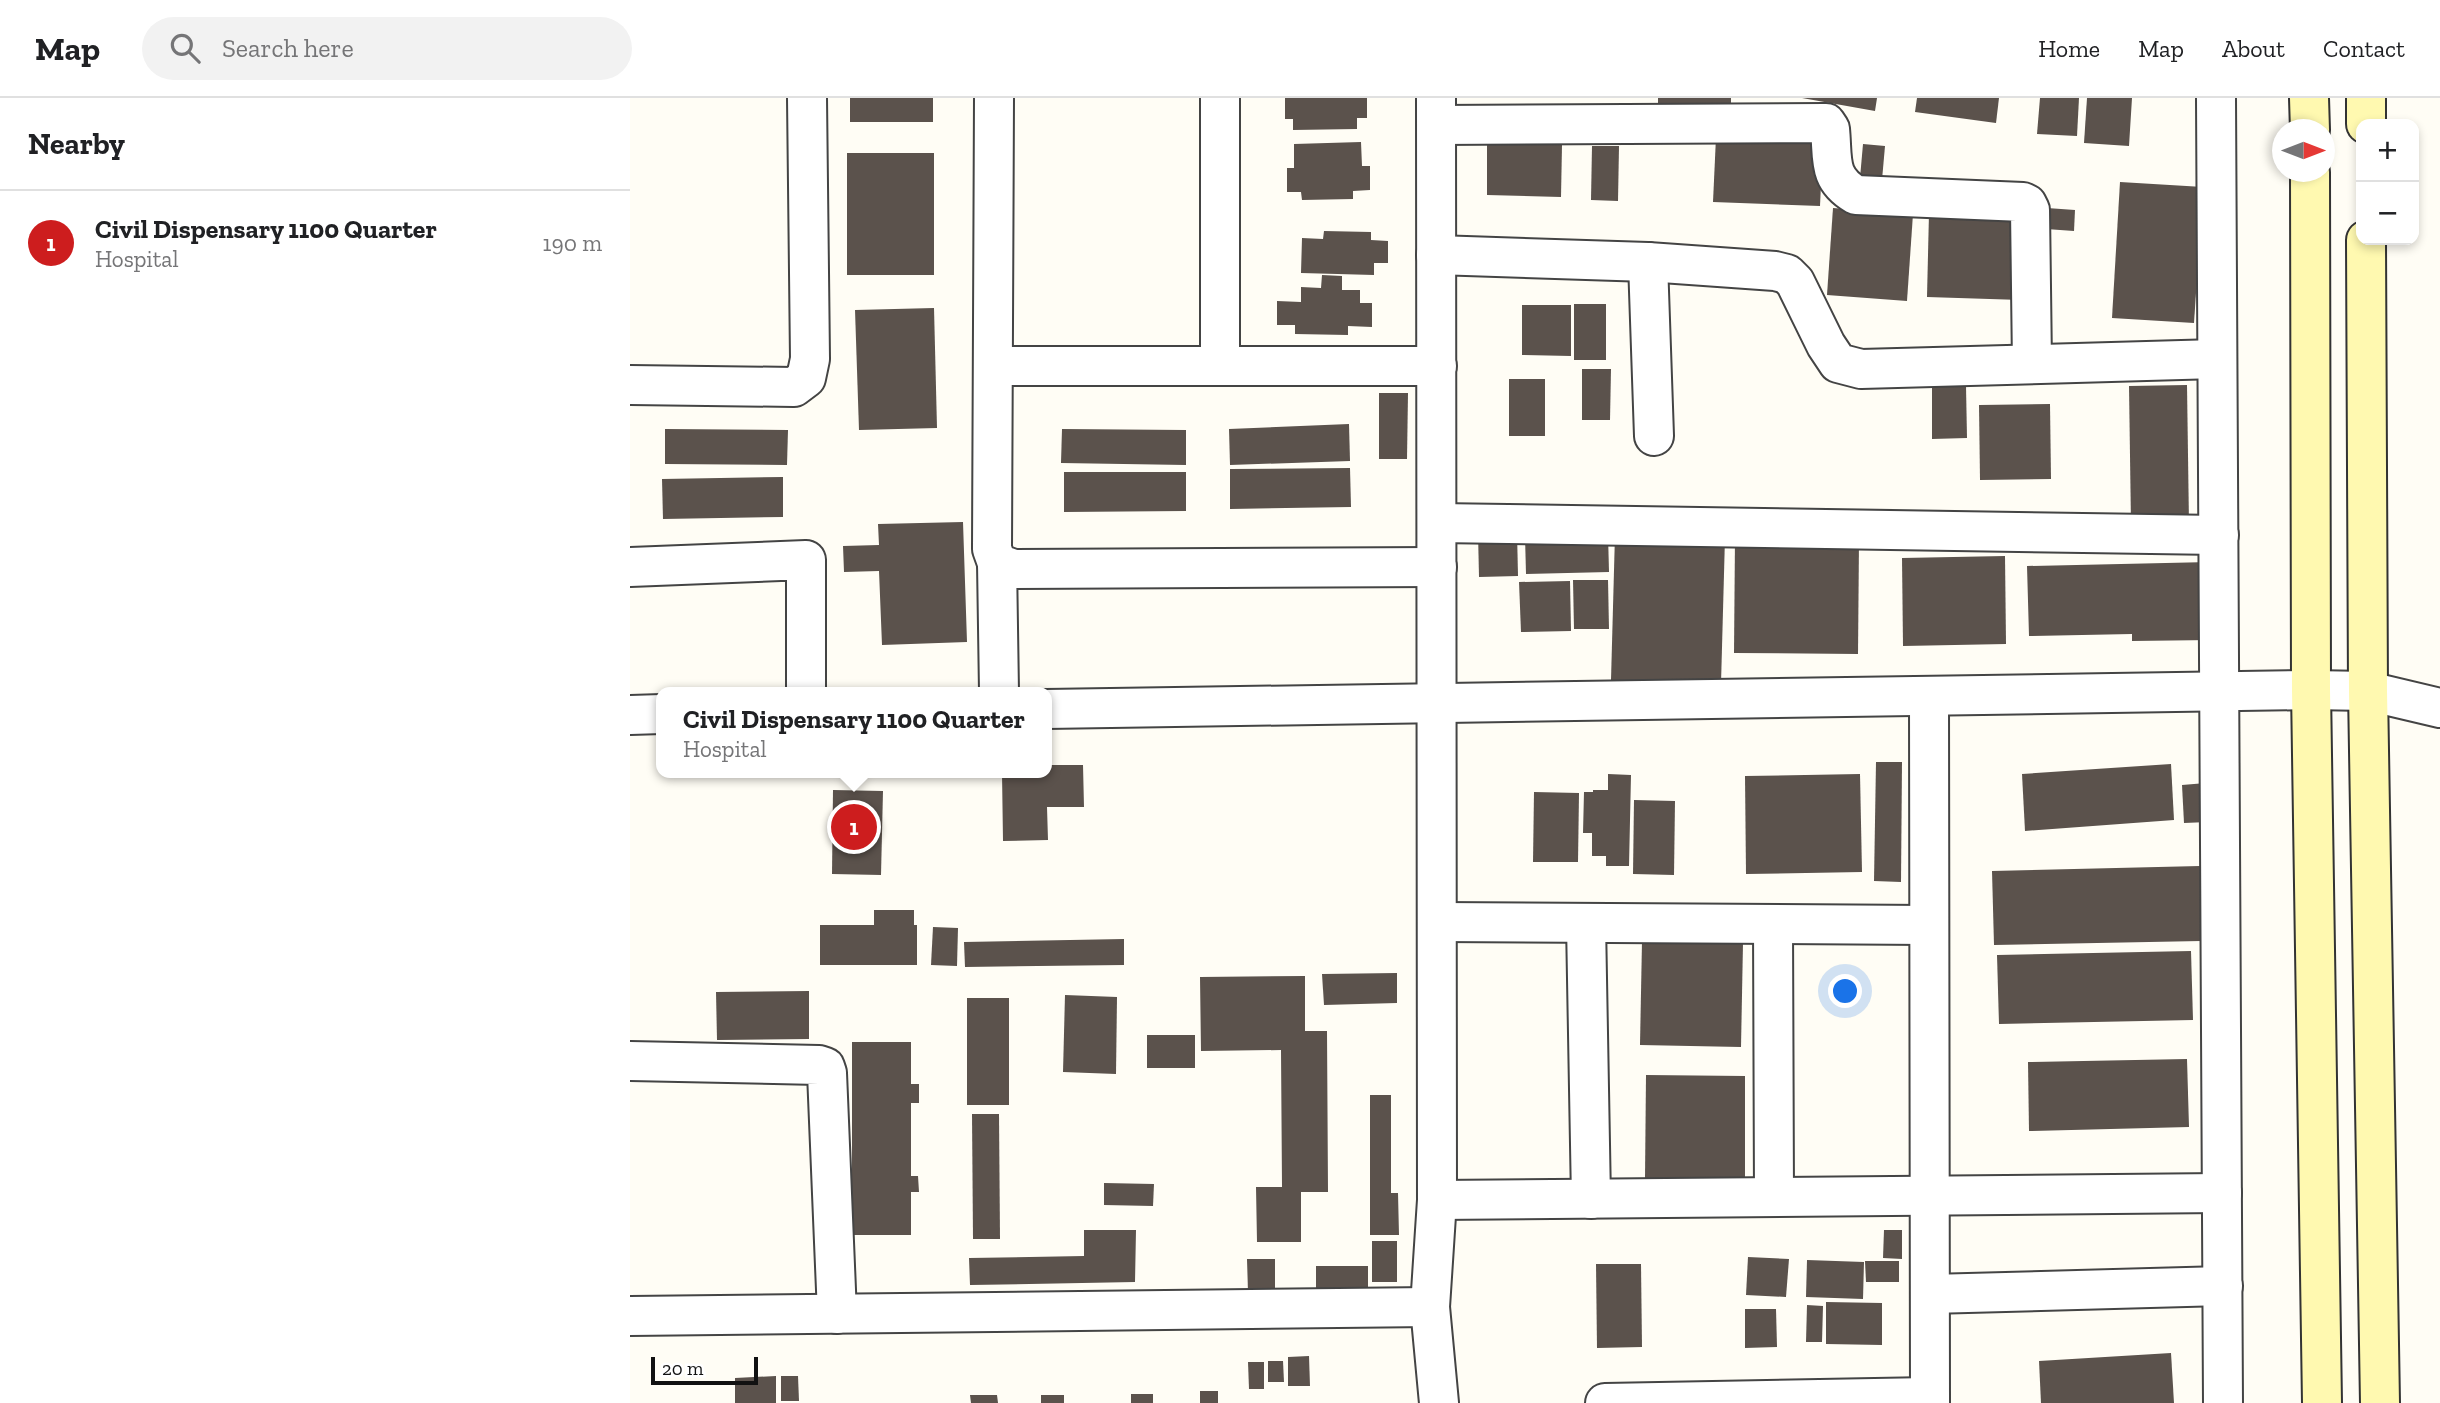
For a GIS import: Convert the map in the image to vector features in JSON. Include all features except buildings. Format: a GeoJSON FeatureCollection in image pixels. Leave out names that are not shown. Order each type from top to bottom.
{"type":"FeatureCollection","features":[{"type":"Feature","properties":{"kind":"main road"},"geometry":{"type":"LineString","coordinates":[[2309,98],[2310,119]]}},
{"type":"Feature","properties":{"kind":"main road"},"geometry":{"type":"LineString","coordinates":[[2366,98],[2366,119]]}},
{"type":"Feature","properties":{"kind":"main road"},"geometry":{"type":"LineString","coordinates":[[2310,182],[2311,690],[2322,1403]]}},
{"type":"Feature","properties":{"kind":"main road"},"geometry":{"type":"LineString","coordinates":[[2367,245],[2368,691],[2380,1403]]}},
{"type":"Feature","properties":{"kind":"street"},"geometry":{"type":"LineString","coordinates":[[630,385],[794,387],[806,378],[810,359],[807,98]]}},
{"type":"Feature","properties":{"kind":"street"},"geometry":{"type":"LineString","coordinates":[[994,98],[992,549],[997,564],[999,687]]}},
{"type":"Feature","properties":{"kind":"street"},"geometry":{"type":"LineString","coordinates":[[1220,98],[1220,366]]}},
{"type":"Feature","properties":{"kind":"street"},"geometry":{"type":"LineString","coordinates":[[2216,98],[2223,1403]]}},
{"type":"Feature","properties":{"kind":"street"},"geometry":{"type":"LineString","coordinates":[[1439,1403],[1430,1307],[1437,1200],[1436,112],[1826,123],[1830,129],[1835,177],[1856,195],[2023,202],[2030,210],[2032,364]]}},
{"type":"Feature","properties":{"kind":"street"},"geometry":{"type":"LineString","coordinates":[[1436,255],[1648,262],[1787,274],[1795,282],[1826,345],[1838,363],[1861,369],[2217,359]]}},
{"type":"Feature","properties":{"kind":"street"},"geometry":{"type":"LineString","coordinates":[[1648,262],[1654,436]]}},
{"type":"Feature","properties":{"kind":"street"},"geometry":{"type":"LineString","coordinates":[[994,366],[1437,366]]}},
{"type":"Feature","properties":{"kind":"street"},"geometry":{"type":"LineString","coordinates":[[1437,523],[2218,535]]}},
{"type":"Feature","properties":{"kind":"street"},"geometry":{"type":"LineString","coordinates":[[630,567],[806,560],[806,687]]}},
{"type":"Feature","properties":{"kind":"street"},"geometry":{"type":"LineString","coordinates":[[997,564],[1014,569],[1437,567]]}},
{"type":"Feature","properties":{"kind":"street"},"geometry":{"type":"LineString","coordinates":[[1052,709],[2311,690],[2368,691],[2440,708]]}},
{"type":"Feature","properties":{"kind":"street"},"geometry":{"type":"LineString","coordinates":[[1605,1403],[1930,1400],[1929,697]]}},
{"type":"Feature","properties":{"kind":"street"},"geometry":{"type":"LineString","coordinates":[[630,715],[656,714]]}},
{"type":"Feature","properties":{"kind":"street"},"geometry":{"type":"LineString","coordinates":[[1438,922],[1929,925]]}},
{"type":"Feature","properties":{"kind":"street"},"geometry":{"type":"LineString","coordinates":[[1586,923],[1591,1199]]}},
{"type":"Feature","properties":{"kind":"street"},"geometry":{"type":"LineString","coordinates":[[1773,924],[1774,1197]]}},
{"type":"Feature","properties":{"kind":"street"},"geometry":{"type":"LineString","coordinates":[[630,1061],[825,1067],[837,1314]]}},
{"type":"Feature","properties":{"kind":"street"},"geometry":{"type":"LineString","coordinates":[[1437,1200],[2222,1193]]}},
{"type":"Feature","properties":{"kind":"street"},"geometry":{"type":"LineString","coordinates":[[1930,1294],[2223,1286]]}},
{"type":"Feature","properties":{"kind":"street"},"geometry":{"type":"LineString","coordinates":[[630,1316],[1430,1307]]}},
{"type":"Feature","properties":{"kind":"place","name":"Civil Dispensary 1100 Quarter"},"geometry":{"type":"Point","coordinates":[854,827]}}]}
